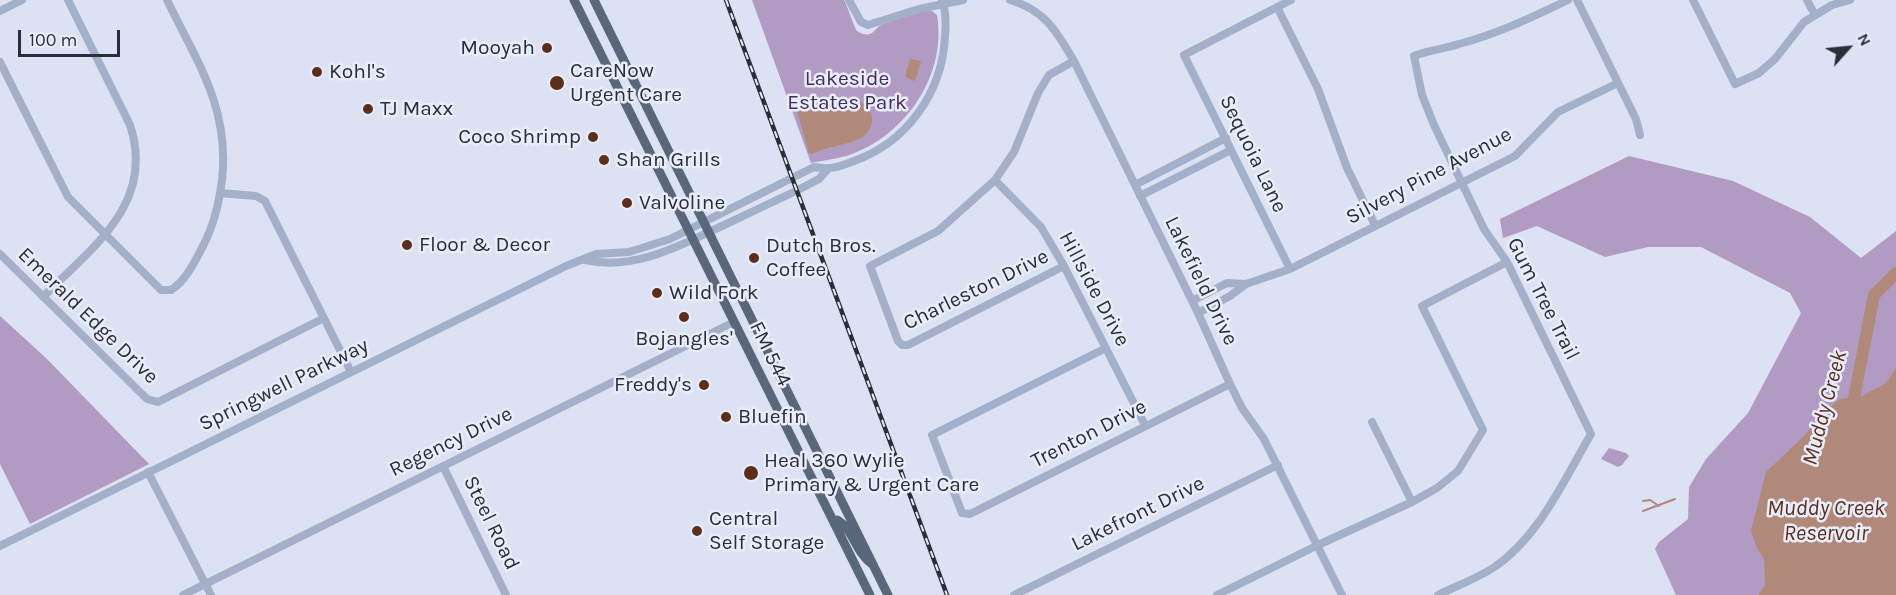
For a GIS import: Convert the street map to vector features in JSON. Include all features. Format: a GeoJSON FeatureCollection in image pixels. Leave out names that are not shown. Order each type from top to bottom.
{"type":"FeatureCollection","features":[{"type":"Feature","properties":{"kind":"main road","name":"FM 544"},"geometry":{"type":"LineString","coordinates":[[574,0],[695,239],[870,595]]}},
{"type":"Feature","properties":{"kind":"main road","name":"FM 544"},"geometry":{"type":"LineString","coordinates":[[594,0],[888,595]]}},
{"type":"Feature","properties":{"kind":"main road"},"geometry":{"type":"LineString","coordinates":[[618,88],[634,80]]}},
{"type":"Feature","properties":{"kind":"main road"},"geometry":{"type":"LineString","coordinates":[[775,405],[791,397]]}},
{"type":"Feature","properties":{"kind":"main road"},"geometry":{"type":"LineString","coordinates":[[833,520],[841,522],[861,556],[874,566]]}},
{"type":"Feature","properties":{"kind":"street"},"geometry":{"type":"LineString","coordinates":[[0,11],[22,0]]}},
{"type":"Feature","properties":{"kind":"street"},"geometry":{"type":"LineString","coordinates":[[43,297],[118,219],[131,193],[135,173],[135,143],[127,118],[68,0]]}},
{"type":"Feature","properties":{"kind":"street"},"geometry":{"type":"LineString","coordinates":[[0,62],[65,192],[161,290],[168,291],[175,288],[197,257],[213,225],[220,193],[224,153],[218,110],[208,83],[167,0]]}},
{"type":"Feature","properties":{"kind":"street"},"geometry":{"type":"LineString","coordinates":[[849,0],[858,19],[864,25],[943,2],[963,0]]}},
{"type":"Feature","properties":{"kind":"street","name":"Lakefield Drive"},"geometry":{"type":"LineString","coordinates":[[1010,0],[1027,2],[1044,17],[1074,61],[1198,313],[1230,384],[1278,465],[1342,595]]}},
{"type":"Feature","properties":{"kind":"street"},"geometry":{"type":"LineString","coordinates":[[1291,0],[1277,7],[1318,89],[1347,168],[1375,225]]}},
{"type":"Feature","properties":{"kind":"street","name":"Gum Tree Trail"},"geometry":{"type":"LineString","coordinates":[[1438,595],[1491,570],[1534,531],[1590,434],[1507,262],[1484,229],[1434,125],[1422,95],[1414,56],[1428,50],[1459,45],[1503,30],[1569,0]]}},
{"type":"Feature","properties":{"kind":"street"},"geometry":{"type":"LineString","coordinates":[[1577,0],[1636,119],[1640,135]]}},
{"type":"Feature","properties":{"kind":"street"},"geometry":{"type":"LineString","coordinates":[[1693,0],[1735,84],[1759,73],[1775,59],[1804,22],[1832,5],[1850,0]]}},
{"type":"Feature","properties":{"kind":"street"},"geometry":{"type":"LineString","coordinates":[[1807,0],[1815,15]]}},
{"type":"Feature","properties":{"kind":"street","name":"Springwell Parkway"},"geometry":{"type":"LineString","coordinates":[[585,260],[628,261],[646,258],[695,239],[819,179],[828,170],[879,150],[900,134],[922,107],[935,83],[941,66],[945,30],[943,2]]}},
{"type":"Feature","properties":{"kind":"street","name":"Sequoia Lane"},"geometry":{"type":"LineString","coordinates":[[1277,7],[1184,55],[1290,269]]}},
{"type":"Feature","properties":{"kind":"street"},"geometry":{"type":"LineString","coordinates":[[995,180],[1014,152],[1038,93],[1049,75],[1074,61]]}},
{"type":"Feature","properties":{"kind":"street","name":"Silvery Pine Avenue"},"geometry":{"type":"LineString","coordinates":[[1198,313],[1230,296],[1246,284],[1290,269],[1515,156],[1558,112],[1618,83]]}},
{"type":"Feature","properties":{"kind":"street"},"geometry":{"type":"LineString","coordinates":[[1135,185],[1226,138]]}},
{"type":"Feature","properties":{"kind":"street"},"geometry":{"type":"LineString","coordinates":[[1140,196],[1231,150]]}},
{"type":"Feature","properties":{"kind":"street","name":"Springwell Parkway"},"geometry":{"type":"LineString","coordinates":[[0,546],[566,266],[596,254],[629,252],[650,247],[814,167],[828,170]]}},
{"type":"Feature","properties":{"kind":"street","name":"Hillside Drive"},"geometry":{"type":"LineString","coordinates":[[995,180],[1041,227],[1064,266],[1145,425]]}},
{"type":"Feature","properties":{"kind":"street","name":"Charleston Drive"},"geometry":{"type":"LineString","coordinates":[[995,180],[938,231],[870,266],[898,341],[902,345],[908,345],[1064,266]]}},
{"type":"Feature","properties":{"kind":"street"},"geometry":{"type":"LineString","coordinates":[[774,186],[780,198]]}},
{"type":"Feature","properties":{"kind":"street"},"geometry":{"type":"LineString","coordinates":[[220,193],[256,196],[265,201],[351,372]]}},
{"type":"Feature","properties":{"kind":"street","name":"Emerald Edge Drive"},"geometry":{"type":"LineString","coordinates":[[0,254],[152,402],[158,402],[324,318]]}},
{"type":"Feature","properties":{"kind":"street"},"geometry":{"type":"LineString","coordinates":[[1218,595],[1318,545],[1412,502],[1437,488],[1458,471],[1483,430],[1422,306],[1507,262]]}},
{"type":"Feature","properties":{"kind":"street","name":"Silvery Pine Avenue"},"geometry":{"type":"LineString","coordinates":[[1192,301],[1227,283],[1246,284]]}},
{"type":"Feature","properties":{"kind":"street","name":"Regency Drive"},"geometry":{"type":"LineString","coordinates":[[183,595],[734,322]]}},
{"type":"Feature","properties":{"kind":"street","name":"Trenton Drive"},"geometry":{"type":"LineString","coordinates":[[1106,348],[932,435],[962,513],[970,514],[1230,384]]}},
{"type":"Feature","properties":{"kind":"street"},"geometry":{"type":"LineString","coordinates":[[1372,422],[1412,502]]}},
{"type":"Feature","properties":{"kind":"street","name":"Lakefront Drive"},"geometry":{"type":"LineString","coordinates":[[1014,595],[1278,465]]}},
{"type":"Feature","properties":{"kind":"street","name":"Steel Road"},"geometry":{"type":"LineString","coordinates":[[443,466],[506,595]]}},
{"type":"Feature","properties":{"kind":"street"},"geometry":{"type":"LineString","coordinates":[[148,472],[211,595]]}},
{"type":"Feature","properties":{"kind":"green space","name":"Lakeside Estates Park"},"geometry":{"type":"Polygon","coordinates":[[[752,0],[844,0],[857,31],[865,34],[870,34],[881,25],[900,17],[932,11],[937,15],[938,37],[936,59],[929,80],[905,117],[872,145],[852,154],[811,163],[752,0]]]}},
{"type":"Feature","properties":{"kind":"green space"},"geometry":{"type":"Polygon","coordinates":[[[1629,156],[1733,181],[1810,217],[1861,258],[1896,231],[1896,595],[1676,595],[1655,549],[1659,542],[1688,519],[1689,487],[1706,459],[1748,413],[1801,313],[1790,293],[1701,247],[1648,247],[1605,257],[1537,226],[1503,238],[1500,219],[1629,156]]]}},
{"type":"Feature","properties":{"kind":"green space"},"geometry":{"type":"Polygon","coordinates":[[[0,316],[46,358],[149,464],[30,524],[0,464],[0,316]]]}},
{"type":"Feature","properties":{"kind":"green space"},"geometry":{"type":"Polygon","coordinates":[[[1609,448],[1629,456],[1618,467],[1601,459],[1609,448]]]}},
{"type":"Feature","properties":{"kind":"water"},"geometry":{"type":"Polygon","coordinates":[[[910,59],[921,61],[915,81],[905,77],[910,59]]]}},
{"type":"Feature","properties":{"kind":"water"},"geometry":{"type":"Polygon","coordinates":[[[811,96],[822,97],[841,105],[860,101],[871,114],[870,129],[857,140],[813,154],[809,153],[797,111],[801,101],[811,96]]]}},
{"type":"Feature","properties":{"kind":"water","name":"Muddy Creek Reservoir"},"geometry":{"type":"Polygon","coordinates":[[[1896,368],[1896,595],[1758,595],[1765,586],[1764,559],[1751,531],[1766,472],[1804,436],[1823,413],[1840,399],[1860,397],[1886,383],[1896,368]]]}},
{"type":"Feature","properties":{"kind":"waterway","name":"Muddy Creek"},"geometry":{"type":"LineString","coordinates":[[1849,412],[1854,398],[1874,295],[1896,273]]}},
{"type":"Feature","properties":{"kind":"waterway"},"geometry":{"type":"LineString","coordinates":[[1643,511],[1675,499]]}},
{"type":"Feature","properties":{"kind":"waterway"},"geometry":{"type":"LineString","coordinates":[[1643,501],[1650,500],[1659,506]]}},
{"type":"Feature","properties":{"kind":"railway"},"geometry":{"type":"LineString","coordinates":[[726,0],[947,595]]}},
{"type":"Feature","properties":{"kind":"place","name":"Mooyah"},"geometry":{"type":"Point","coordinates":[547,48]}},
{"type":"Feature","properties":{"kind":"place","name":"Kohl's"},"geometry":{"type":"Point","coordinates":[317,72]}},
{"type":"Feature","properties":{"kind":"place","name":"CareNow Urgent Care"},"geometry":{"type":"Point","coordinates":[557,83]}},
{"type":"Feature","properties":{"kind":"place","name":"TJ Maxx"},"geometry":{"type":"Point","coordinates":[368,109]}},
{"type":"Feature","properties":{"kind":"place","name":"Coco Shrimp"},"geometry":{"type":"Point","coordinates":[593,137]}},
{"type":"Feature","properties":{"kind":"place","name":"Shan Grills"},"geometry":{"type":"Point","coordinates":[604,160]}},
{"type":"Feature","properties":{"kind":"place","name":"Valvoline"},"geometry":{"type":"Point","coordinates":[627,203]}},
{"type":"Feature","properties":{"kind":"place","name":"Floor & Decor"},"geometry":{"type":"Point","coordinates":[407,245]}},
{"type":"Feature","properties":{"kind":"place","name":"Dutch Bros. Coffee"},"geometry":{"type":"Point","coordinates":[754,258]}},
{"type":"Feature","properties":{"kind":"place","name":"Wild Fork"},"geometry":{"type":"Point","coordinates":[657,293]}},
{"type":"Feature","properties":{"kind":"place","name":"Bojangles'"},"geometry":{"type":"Point","coordinates":[684,317]}},
{"type":"Feature","properties":{"kind":"place","name":"Freddy's"},"geometry":{"type":"Point","coordinates":[704,385]}},
{"type":"Feature","properties":{"kind":"place","name":"Bluefin"},"geometry":{"type":"Point","coordinates":[726,417]}},
{"type":"Feature","properties":{"kind":"place","name":"Heal 360 Wylie Primary & Urgent Care"},"geometry":{"type":"Point","coordinates":[751,473]}},
{"type":"Feature","properties":{"kind":"place","name":"Central Self Storage"},"geometry":{"type":"Point","coordinates":[697,531]}}]}
